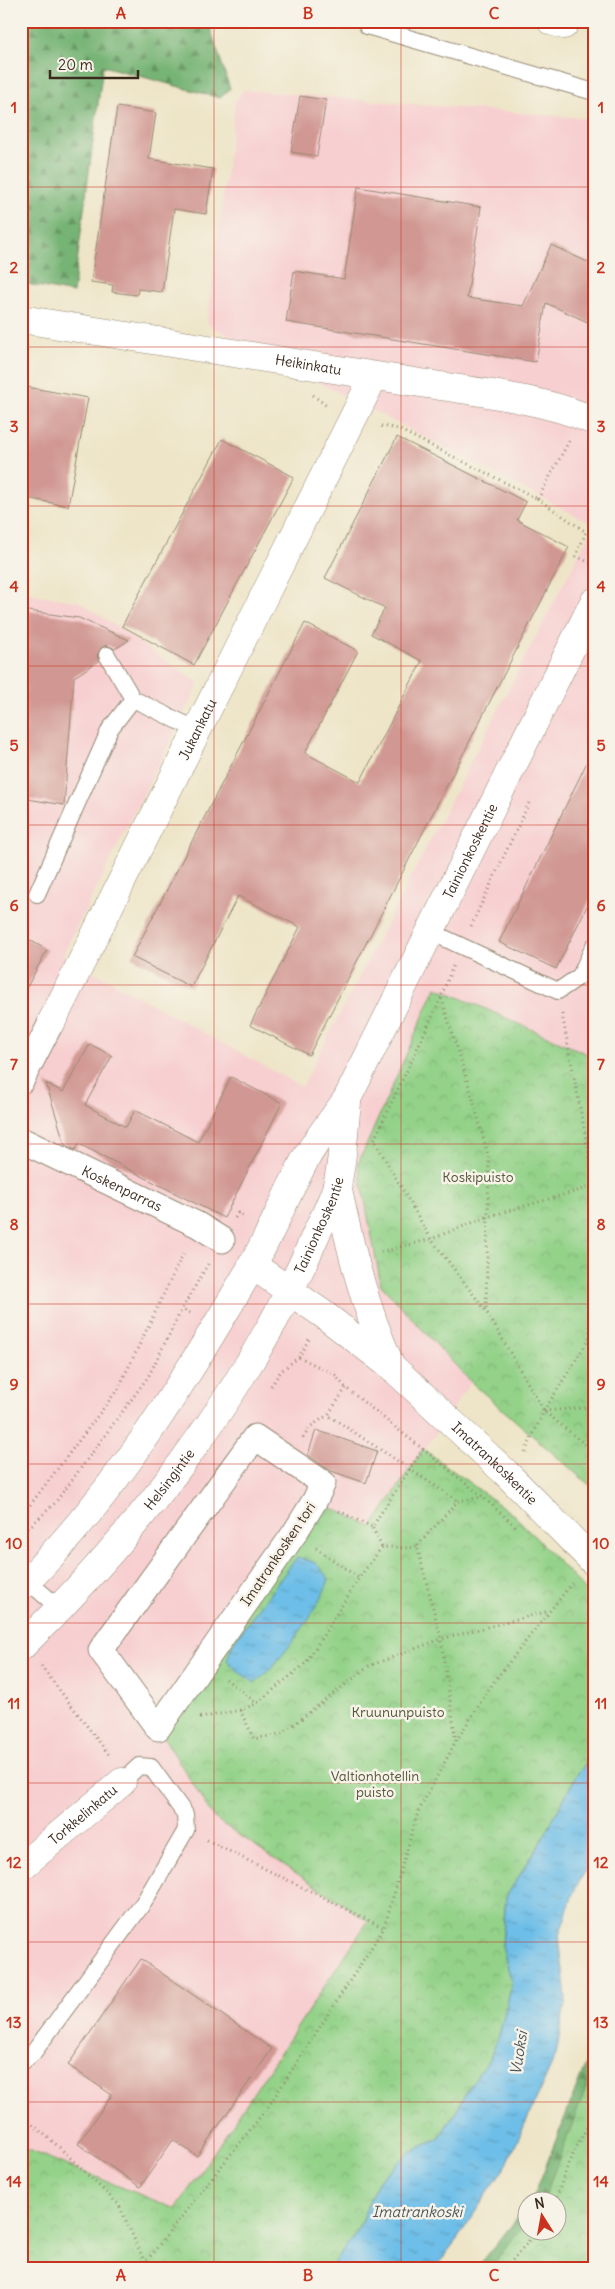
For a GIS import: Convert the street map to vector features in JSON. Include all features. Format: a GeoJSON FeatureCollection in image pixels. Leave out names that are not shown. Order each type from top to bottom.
{"type":"FeatureCollection","features":[{"type":"Feature","properties":{"kind":"main road","name":"Heikinkatu"},"geometry":{"type":"LineString","coordinates":[[21,319],[309,363],[374,376],[526,401],[588,418]]}},
{"type":"Feature","properties":{"kind":"main road","name":"Jukankatu"},"geometry":{"type":"LineString","coordinates":[[52,1021],[374,376]]}},
{"type":"Feature","properties":{"kind":"main road","name":"Tainionkoskentie"},"geometry":{"type":"LineString","coordinates":[[252,1265],[307,1157],[347,1099],[594,602]]}},
{"type":"Feature","properties":{"kind":"main road","name":"Tainionkoskentie"},"geometry":{"type":"LineString","coordinates":[[290,1291],[337,1185],[347,1099]]}},
{"type":"Feature","properties":{"kind":"main road","name":"Imatrankoskentie"},"geometry":{"type":"LineString","coordinates":[[337,1185],[353,1259],[365,1302],[392,1367]]}},
{"type":"Feature","properties":{"kind":"main road","name":"Imatrankoskentie"},"geometry":{"type":"LineString","coordinates":[[252,1265],[323,1314],[392,1367],[506,1473],[594,1562]]}},
{"type":"Feature","properties":{"kind":"main road"},"geometry":{"type":"LineString","coordinates":[[24,1581],[70,1536],[126,1464],[166,1408],[252,1265]]}},
{"type":"Feature","properties":{"kind":"main road","name":"Helsingintie"},"geometry":{"type":"LineString","coordinates":[[29,1653],[60,1609],[103,1562],[200,1438],[254,1353],[290,1291]]}},
{"type":"Feature","properties":{"kind":"main road","name":"Torkkelinkatu"},"geometry":{"type":"LineString","coordinates":[[21,1867],[118,1771]]}},
{"type":"Feature","properties":{"kind":"street","name":"Jukankatu"},"geometry":{"type":"LineString","coordinates":[[21,1081],[52,1021]]}},
{"type":"Feature","properties":{"kind":"street","name":"Koskenparras"},"geometry":{"type":"LineString","coordinates":[[21,1140],[198,1224],[222,1240]]}},
{"type":"Feature","properties":{"kind":"street","name":"Imatrankosken tori"},"geometry":{"type":"LineString","coordinates":[[255,1437],[322,1482],[315,1500],[294,1534],[158,1728],[101,1650],[255,1437]]}},
{"type":"Feature","properties":{"kind":"lane"},"geometry":{"type":"LineString","coordinates":[[367,26],[594,92]]}},
{"type":"Feature","properties":{"kind":"lane"},"geometry":{"type":"LineString","coordinates":[[107,655],[133,699],[197,730]]}},
{"type":"Feature","properties":{"kind":"lane"},"geometry":{"type":"LineString","coordinates":[[36,894],[110,729],[133,699]]}},
{"type":"Feature","properties":{"kind":"lane"},"geometry":{"type":"LineString","coordinates":[[429,932],[558,991],[587,979],[594,946]]}},
{"type":"Feature","properties":{"kind":"lane"},"geometry":{"type":"LineString","coordinates":[[24,1581],[60,1609]]}},
{"type":"Feature","properties":{"kind":"lane"},"geometry":{"type":"LineString","coordinates":[[21,2063],[33,2053],[144,1902],[186,1830],[185,1814],[151,1767],[139,1766],[118,1771]]}},
{"type":"Feature","properties":{"kind":"path"},"geometry":{"type":"LineString","coordinates":[[309,363],[308,392],[351,424],[366,431],[382,426],[398,429],[538,499],[586,532],[576,556],[594,565]]}},
{"type":"Feature","properties":{"kind":"path"},"geometry":{"type":"LineString","coordinates":[[538,499],[588,418]]}},
{"type":"Feature","properties":{"kind":"path"},"geometry":{"type":"LineString","coordinates":[[558,991],[594,1180]]}},
{"type":"Feature","properties":{"kind":"path"},"geometry":{"type":"LineString","coordinates":[[441,997],[374,1140],[431,1239],[486,1311],[544,1411],[594,1452]]}},
{"type":"Feature","properties":{"kind":"path"},"geometry":{"type":"LineString","coordinates":[[353,1259],[431,1239],[488,1217],[594,1186]]}},
{"type":"Feature","properties":{"kind":"path"},"geometry":{"type":"LineString","coordinates":[[590,1338],[590,1264],[594,1204]]}},
{"type":"Feature","properties":{"kind":"path"},"geometry":{"type":"LineString","coordinates":[[21,1517],[118,1389],[198,1224]]}},
{"type":"Feature","properties":{"kind":"path"},"geometry":{"type":"LineString","coordinates":[[21,1535],[55,1503],[148,1377],[182,1309]]}},
{"type":"Feature","properties":{"kind":"path"},"geometry":{"type":"LineString","coordinates":[[281,1372],[299,1357],[323,1314]]}},
{"type":"Feature","properties":{"kind":"path"},"geometry":{"type":"LineString","coordinates":[[524,1455],[544,1411],[594,1331]]}},
{"type":"Feature","properties":{"kind":"path"},"geometry":{"type":"LineString","coordinates":[[299,1357],[335,1375],[346,1388],[483,1497],[518,1530]]}},
{"type":"Feature","properties":{"kind":"path"},"geometry":{"type":"LineString","coordinates":[[289,1460],[311,1426],[328,1414],[346,1388]]}},
{"type":"Feature","properties":{"kind":"path"},"geometry":{"type":"LineString","coordinates":[[544,1411],[594,1407]]}},
{"type":"Feature","properties":{"kind":"path"},"geometry":{"type":"LineString","coordinates":[[328,1414],[458,1501]]}},
{"type":"Feature","properties":{"kind":"path"},"geometry":{"type":"LineString","coordinates":[[372,1527],[423,1449]]}},
{"type":"Feature","properties":{"kind":"path"},"geometry":{"type":"LineString","coordinates":[[382,1547],[408,1548],[417,1546],[458,1501],[483,1497]]}},
{"type":"Feature","properties":{"kind":"path"},"geometry":{"type":"LineString","coordinates":[[315,1500],[372,1527],[382,1547]]}},
{"type":"Feature","properties":{"kind":"path"},"geometry":{"type":"LineString","coordinates":[[294,1534],[360,1578]]}},
{"type":"Feature","properties":{"kind":"path"},"geometry":{"type":"LineString","coordinates":[[417,1546],[441,1638],[456,1741]]}},
{"type":"Feature","properties":{"kind":"path"},"geometry":{"type":"LineString","coordinates":[[158,1728],[240,1710],[256,1704],[306,1663],[382,1547]]}},
{"type":"Feature","properties":{"kind":"path"},"geometry":{"type":"LineString","coordinates":[[140,2268],[268,2107],[384,1928],[418,1812],[456,1741],[495,1680],[574,1581],[568,1574]]}},
{"type":"Feature","properties":{"kind":"path"},"geometry":{"type":"LineString","coordinates":[[240,1710],[254,1738],[284,1733],[369,1666],[441,1638],[551,1611]]}},
{"type":"Feature","properties":{"kind":"path"},"geometry":{"type":"LineString","coordinates":[[29,1653],[118,1771]]}},
{"type":"Feature","properties":{"kind":"path"},"geometry":{"type":"LineString","coordinates":[[205,1662],[256,1704]]}},
{"type":"Feature","properties":{"kind":"path"},"geometry":{"type":"LineString","coordinates":[[186,1830],[384,1928]]}},
{"type":"Feature","properties":{"kind":"path"},"geometry":{"type":"LineString","coordinates":[[558,2192],[569,2162],[594,2114]]}},
{"type":"Feature","properties":{"kind":"path"},"geometry":{"type":"LineString","coordinates":[[21,2115],[58,2146],[119,2205],[144,2263]]}},
{"type":"Feature","properties":{"kind":"path"},"geometry":{"type":"LineString","coordinates":[[506,2268],[528,2242]]}},
{"type":"Feature","properties":{"kind":"shaded area"},"geometry":{"type":"Polygon","coordinates":[[[243,90],[594,119],[594,525],[207,324],[235,103],[243,90]]]}},
{"type":"Feature","properties":{"kind":"shaded area"},"geometry":{"type":"Polygon","coordinates":[[[594,525],[594,1057],[437,987],[381,1285],[471,1382],[372,1527],[315,1501],[214,1818],[368,1921],[176,2210],[21,2147],[21,592],[80,602],[199,683],[63,955],[302,1087],[594,525]]]}},
{"type":"Feature","properties":{"kind":"green space"},"geometry":{"type":"Polygon","coordinates":[[[21,21],[208,21],[230,89],[220,98],[103,66],[73,293],[21,283],[21,21]]]}},
{"type":"Feature","properties":{"kind":"green space","name":"Koskipuisto"},"geometry":{"type":"Polygon","coordinates":[[[436,987],[594,1057],[594,1489],[471,1382],[381,1285],[358,1164],[436,987]]]}},
{"type":"Feature","properties":{"kind":"green space","name":"Valtionhotellin puisto"},"geometry":{"type":"Polygon","coordinates":[[[423,1449],[515,1516],[594,1599],[594,1753],[576,1776],[542,1840],[506,1897],[502,1946],[512,1983],[500,2032],[491,2056],[469,2087],[439,2138],[410,2152],[377,2182],[357,2232],[330,2268],[21,2268],[21,2147],[176,2209],[368,1921],[214,1818],[158,1728],[315,1500],[372,1527],[423,1449]]]}},
{"type":"Feature","properties":{"kind":"green space"},"geometry":{"type":"Polygon","coordinates":[[[594,2043],[594,2268],[477,2268],[518,2217],[518,2242],[568,2242],[568,2192],[536,2192],[594,2043]]]}},
{"type":"Feature","properties":{"kind":"green space"},"geometry":{"type":"Polygon","coordinates":[[[594,2067],[594,2268],[490,2268],[518,2232],[518,2242],[568,2242],[568,2192],[546,2192],[594,2067]]]}},
{"type":"Feature","properties":{"kind":"water"},"geometry":{"type":"Polygon","coordinates":[[[297,1557],[316,1563],[329,1579],[317,1605],[298,1635],[265,1675],[255,1683],[239,1672],[227,1660],[233,1643],[297,1557]]]}},
{"type":"Feature","properties":{"kind":"water","name":"Imatrankoski"},"geometry":{"type":"Polygon","coordinates":[[[594,1753],[594,1855],[574,1891],[559,1936],[566,1998],[556,2055],[507,2164],[458,2238],[435,2268],[330,2268],[357,2232],[377,2182],[410,2152],[439,2138],[469,2087],[491,2056],[500,2032],[512,1984],[502,1946],[506,1897],[542,1840],[576,1776],[594,1753]]]}},
{"type":"Feature","properties":{"kind":"building"},"geometry":{"type":"Polygon","coordinates":[[[300,96],[326,100],[317,156],[291,152],[300,96]]]}},
{"type":"Feature","properties":{"kind":"building"},"geometry":{"type":"Polygon","coordinates":[[[117,107],[156,113],[149,159],[213,169],[206,214],[174,209],[162,292],[138,289],[137,295],[112,292],[113,285],[91,282],[117,107]]]}},
{"type":"Feature","properties":{"kind":"building"},"geometry":{"type":"Polygon","coordinates":[[[358,187],[481,207],[467,298],[523,306],[551,245],[594,265],[594,325],[546,303],[536,362],[286,322],[294,271],[344,279],[358,187]]]}},
{"type":"Feature","properties":{"kind":"building"},"geometry":{"type":"Polygon","coordinates":[[[21,386],[88,398],[68,506],[21,497],[21,386]]]}},
{"type":"Feature","properties":{"kind":"building"},"geometry":{"type":"Polygon","coordinates":[[[397,437],[526,502],[517,520],[569,547],[309,1055],[250,1025],[300,927],[238,896],[191,987],[132,957],[305,623],[358,651],[305,753],[360,782],[422,661],[371,634],[385,608],[325,578],[397,437]]]}},
{"type":"Feature","properties":{"kind":"building"},"geometry":{"type":"Polygon","coordinates":[[[222,439],[294,477],[194,665],[122,626],[222,439]]]}},
{"type":"Feature","properties":{"kind":"building"},"geometry":{"type":"Polygon","coordinates":[[[21,610],[79,618],[129,640],[115,649],[107,645],[102,647],[97,655],[99,661],[74,677],[64,805],[21,798],[21,610]]]}},
{"type":"Feature","properties":{"kind":"building"},"geometry":{"type":"Polygon","coordinates":[[[594,748],[594,892],[556,969],[499,942],[594,748]]]}},
{"type":"Feature","properties":{"kind":"building"},"geometry":{"type":"Polygon","coordinates":[[[21,935],[47,950],[21,998],[21,935]]]}},
{"type":"Feature","properties":{"kind":"building"},"geometry":{"type":"Polygon","coordinates":[[[90,1044],[112,1056],[85,1105],[126,1127],[135,1110],[198,1142],[231,1077],[282,1103],[224,1218],[79,1144],[75,1150],[65,1145],[46,1083],[63,1092],[90,1044]]]}},
{"type":"Feature","properties":{"kind":"building"},"geometry":{"type":"Polygon","coordinates":[[[316,1430],[377,1451],[366,1483],[331,1471],[308,1455],[316,1430]]]}},
{"type":"Feature","properties":{"kind":"building"},"geometry":{"type":"Polygon","coordinates":[[[141,1959],[272,2049],[197,2156],[173,2140],[140,2187],[78,2144],[112,2095],[68,2065],[141,1959]]]}},
{"type":"Feature","properties":{"kind":"park label","name":"Kruununpuisto"},"geometry":{"type":"Point","coordinates":[398,1712]}},
{"type":"Feature","properties":{"kind":"water label","name":"Vuoksi"},"geometry":{"type":"Point","coordinates":[519,2053]}}]}
